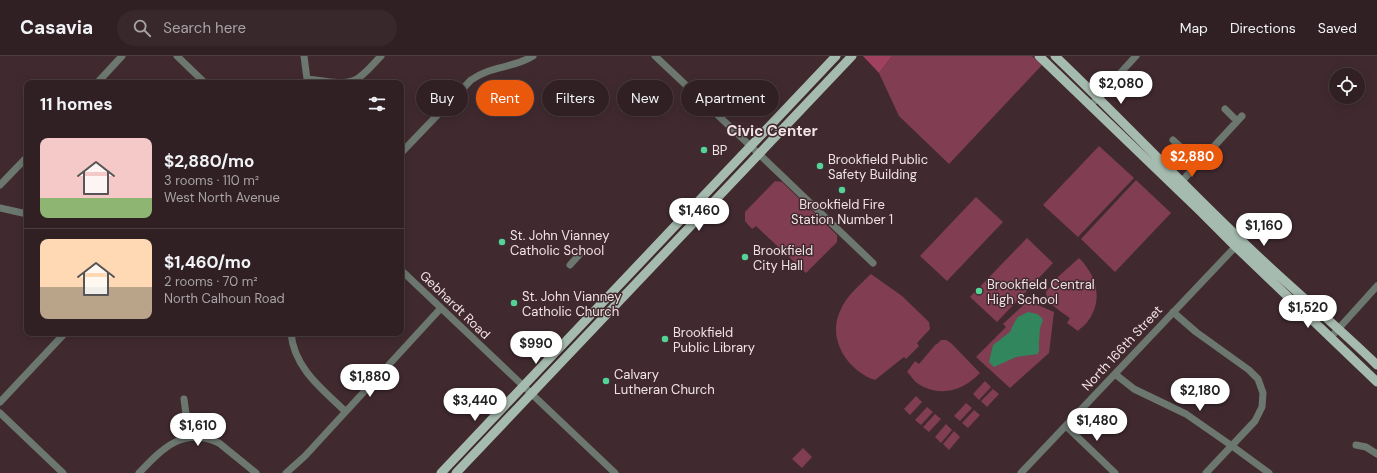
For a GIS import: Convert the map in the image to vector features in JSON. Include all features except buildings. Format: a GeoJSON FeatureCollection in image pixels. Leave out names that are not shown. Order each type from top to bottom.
{"type":"FeatureCollection","features":[{"type":"Feature","properties":{"kind":"main road"},"geometry":{"type":"LineString","coordinates":[[441,473],[836,56]]}},
{"type":"Feature","properties":{"kind":"main road"},"geometry":{"type":"LineString","coordinates":[[456,473],[852,56]]}},
{"type":"Feature","properties":{"kind":"main road"},"geometry":{"type":"LineString","coordinates":[[1039,56],[1200,211],[1338,328],[1377,365]]}},
{"type":"Feature","properties":{"kind":"main road"},"geometry":{"type":"LineString","coordinates":[[1055,56],[1181,182],[1238,243],[1377,382]]}},
{"type":"Feature","properties":{"kind":"main road"},"geometry":{"type":"LineString","coordinates":[[531,394],[529,390],[531,386],[561,354],[569,338]]}},
{"type":"Feature","properties":{"kind":"main road"},"geometry":{"type":"LineString","coordinates":[[474,455],[496,423],[525,393],[523,386]]}},
{"type":"Feature","properties":{"kind":"street"},"geometry":{"type":"LineString","coordinates":[[100,80],[122,56]]}},
{"type":"Feature","properties":{"kind":"street"},"geometry":{"type":"LineString","coordinates":[[177,56],[202,80]]}},
{"type":"Feature","properties":{"kind":"street"},"geometry":{"type":"LineString","coordinates":[[304,56],[305,80]]}},
{"type":"Feature","properties":{"kind":"street"},"geometry":{"type":"LineString","coordinates":[[354,80],[381,56]]}},
{"type":"Feature","properties":{"kind":"street"},"geometry":{"type":"LineString","coordinates":[[404,150],[471,80],[485,71],[521,62],[532,56]]}},
{"type":"Feature","properties":{"kind":"street"},"geometry":{"type":"LineString","coordinates":[[655,56],[760,154],[873,263]]}},
{"type":"Feature","properties":{"kind":"street"},"geometry":{"type":"LineString","coordinates":[[1090,106],[1136,56]]}},
{"type":"Feature","properties":{"kind":"street"},"geometry":{"type":"LineString","coordinates":[[1181,182],[1240,118],[1225,109]]}},
{"type":"Feature","properties":{"kind":"street"},"geometry":{"type":"LineString","coordinates":[[1173,140],[1198,163]]}},
{"type":"Feature","properties":{"kind":"street"},"geometry":{"type":"LineString","coordinates":[[0,185],[24,160]]}},
{"type":"Feature","properties":{"kind":"street"},"geometry":{"type":"LineString","coordinates":[[0,208],[24,213]]}},
{"type":"Feature","properties":{"kind":"street","name":"North 166th Street"},"geometry":{"type":"LineString","coordinates":[[1020,473],[1238,243]]}},
{"type":"Feature","properties":{"kind":"street"},"geometry":{"type":"LineString","coordinates":[[570,264],[580,255]]}},
{"type":"Feature","properties":{"kind":"street","name":"Gebhardt Road"},"geometry":{"type":"LineString","coordinates":[[404,273],[615,473]]}},
{"type":"Feature","properties":{"kind":"street"},"geometry":{"type":"LineString","coordinates":[[1331,337],[1377,286]]}},
{"type":"Feature","properties":{"kind":"street"},"geometry":{"type":"LineString","coordinates":[[286,473],[305,456],[441,308]]}},
{"type":"Feature","properties":{"kind":"street"},"geometry":{"type":"LineString","coordinates":[[1173,312],[1196,332],[1249,370],[1258,380],[1262,390],[1263,399],[1260,413],[1255,421],[1206,473]]}},
{"type":"Feature","properties":{"kind":"street"},"geometry":{"type":"LineString","coordinates":[[0,402],[62,336]]}},
{"type":"Feature","properties":{"kind":"street"},"geometry":{"type":"LineString","coordinates":[[291,336],[293,346],[305,370],[345,411]]}},
{"type":"Feature","properties":{"kind":"street"},"geometry":{"type":"LineString","coordinates":[[1115,374],[1134,389],[1186,414],[1269,473]]}},
{"type":"Feature","properties":{"kind":"street"},"geometry":{"type":"LineString","coordinates":[[184,399],[189,437]]}},
{"type":"Feature","properties":{"kind":"street"},"geometry":{"type":"LineString","coordinates":[[0,413],[63,473]]}},
{"type":"Feature","properties":{"kind":"street"},"geometry":{"type":"LineString","coordinates":[[1066,426],[1115,473]]}},
{"type":"Feature","properties":{"kind":"street"},"geometry":{"type":"LineString","coordinates":[[139,473],[169,445],[189,437],[204,438],[219,443],[256,473]]}},
{"type":"Feature","properties":{"kind":"street"},"geometry":{"type":"LineString","coordinates":[[1356,445],[1366,447],[1377,454]]}},
{"type":"Feature","properties":{"kind":"shaded area"},"geometry":{"type":"Polygon","coordinates":[[[863,56],[892,56],[879,73],[863,56]]]}},
{"type":"Feature","properties":{"kind":"shaded area"},"geometry":{"type":"Polygon","coordinates":[[[892,56],[1032,56],[1042,65],[949,164],[899,116],[879,73],[892,56]]]}},
{"type":"Feature","properties":{"kind":"shaded area"},"geometry":{"type":"Polygon","coordinates":[[[1099,146],[1134,178],[1078,237],[1043,205],[1099,146]]]}},
{"type":"Feature","properties":{"kind":"shaded area"},"geometry":{"type":"Polygon","coordinates":[[[1136,180],[1171,213],[1115,272],[1081,239],[1136,180]]]}},
{"type":"Feature","properties":{"kind":"shaded area"},"geometry":{"type":"Polygon","coordinates":[[[775,181],[782,182],[837,235],[837,242],[806,273],[756,226],[752,229],[745,221],[745,212],[775,181]]]}},
{"type":"Feature","properties":{"kind":"shaded area"},"geometry":{"type":"Polygon","coordinates":[[[976,197],[1003,222],[947,281],[920,256],[976,197]]]}},
{"type":"Feature","properties":{"kind":"shaded area"},"geometry":{"type":"Polygon","coordinates":[[[1027,238],[1053,263],[997,322],[970,297],[1027,238]]]}},
{"type":"Feature","properties":{"kind":"shaded area"},"geometry":{"type":"Polygon","coordinates":[[[1079,258],[1090,272],[1094,280],[1097,296],[1093,313],[1087,323],[1078,331],[1067,323],[1070,318],[1058,310],[1048,300],[1046,292],[1059,276],[1079,258]]]}},
{"type":"Feature","properties":{"kind":"shaded area"},"geometry":{"type":"Polygon","coordinates":[[[871,274],[902,296],[929,322],[930,329],[917,343],[919,346],[906,359],[904,357],[875,380],[856,369],[848,361],[838,342],[836,331],[837,320],[847,299],[871,274]]]}},
{"type":"Feature","properties":{"kind":"shaded area"},"geometry":{"type":"Polygon","coordinates":[[[1031,298],[1038,305],[1054,312],[1049,353],[1010,388],[976,357],[1006,327],[1003,324],[1031,298]]]}},
{"type":"Feature","properties":{"kind":"shaded area"},"geometry":{"type":"Polygon","coordinates":[[[1028,312],[1037,314],[1043,320],[1040,328],[1038,354],[1016,357],[994,367],[989,362],[993,345],[1010,332],[1018,317],[1028,312]]]}},
{"type":"Feature","properties":{"kind":"shaded area"},"geometry":{"type":"Polygon","coordinates":[[[941,340],[946,340],[951,343],[980,373],[966,384],[950,390],[934,390],[925,388],[917,383],[907,372],[915,361],[919,364],[941,340]]]}},
{"type":"Feature","properties":{"kind":"shaded area"},"geometry":{"type":"Polygon","coordinates":[[[985,381],[991,387],[979,400],[973,394],[985,381]]]}},
{"type":"Feature","properties":{"kind":"shaded area"},"geometry":{"type":"Polygon","coordinates":[[[993,389],[999,394],[987,407],[981,401],[993,389]]]}},
{"type":"Feature","properties":{"kind":"shaded area"},"geometry":{"type":"Polygon","coordinates":[[[916,396],[922,402],[910,415],[904,409],[916,396]]]}},
{"type":"Feature","properties":{"kind":"shaded area"},"geometry":{"type":"Polygon","coordinates":[[[966,403],[972,408],[960,421],[954,416],[966,403]]]}},
{"type":"Feature","properties":{"kind":"shaded area"},"geometry":{"type":"Polygon","coordinates":[[[927,407],[933,412],[921,425],[915,420],[927,407]]]}},
{"type":"Feature","properties":{"kind":"shaded area"},"geometry":{"type":"Polygon","coordinates":[[[974,410],[980,415],[968,428],[962,423],[974,410]]]}},
{"type":"Feature","properties":{"kind":"shaded area"},"geometry":{"type":"Polygon","coordinates":[[[935,414],[941,419],[929,432],[923,427],[935,414]]]}},
{"type":"Feature","properties":{"kind":"shaded area"},"geometry":{"type":"Polygon","coordinates":[[[946,424],[952,430],[941,443],[935,437],[946,424]]]}},
{"type":"Feature","properties":{"kind":"shaded area"},"geometry":{"type":"Polygon","coordinates":[[[954,431],[960,437],[949,450],[943,444],[954,431]]]}},
{"type":"Feature","properties":{"kind":"shaded area"},"geometry":{"type":"Polygon","coordinates":[[[803,448],[812,457],[802,468],[792,459],[803,448]]]}},
{"type":"Feature","properties":{"kind":"place","name":"BP"},"geometry":{"type":"Point","coordinates":[704,150]}},
{"type":"Feature","properties":{"kind":"place","name":"Brookfield Public Safety Building"},"geometry":{"type":"Point","coordinates":[820,166]}},
{"type":"Feature","properties":{"kind":"place","name":"Brookfield Fire Station Number 1"},"geometry":{"type":"Point","coordinates":[842,190]}},
{"type":"Feature","properties":{"kind":"place","name":"St. John Vianney Catholic School"},"geometry":{"type":"Point","coordinates":[502,242]}},
{"type":"Feature","properties":{"kind":"place","name":"Brookfield City Hall"},"geometry":{"type":"Point","coordinates":[745,257]}},
{"type":"Feature","properties":{"kind":"place","name":"Brookfield Central High School"},"geometry":{"type":"Point","coordinates":[979,291]}},
{"type":"Feature","properties":{"kind":"place","name":"St. John Vianney Catholic Church"},"geometry":{"type":"Point","coordinates":[514,303]}},
{"type":"Feature","properties":{"kind":"place","name":"Brookfield Public Library"},"geometry":{"type":"Point","coordinates":[665,339]}},
{"type":"Feature","properties":{"kind":"place","name":"Calvary Lutheran Church"},"geometry":{"type":"Point","coordinates":[606,381]}},
{"type":"Feature","properties":{"kind":"district","name":"Civic Center"},"geometry":{"type":"Point","coordinates":[772,131]}}]}
